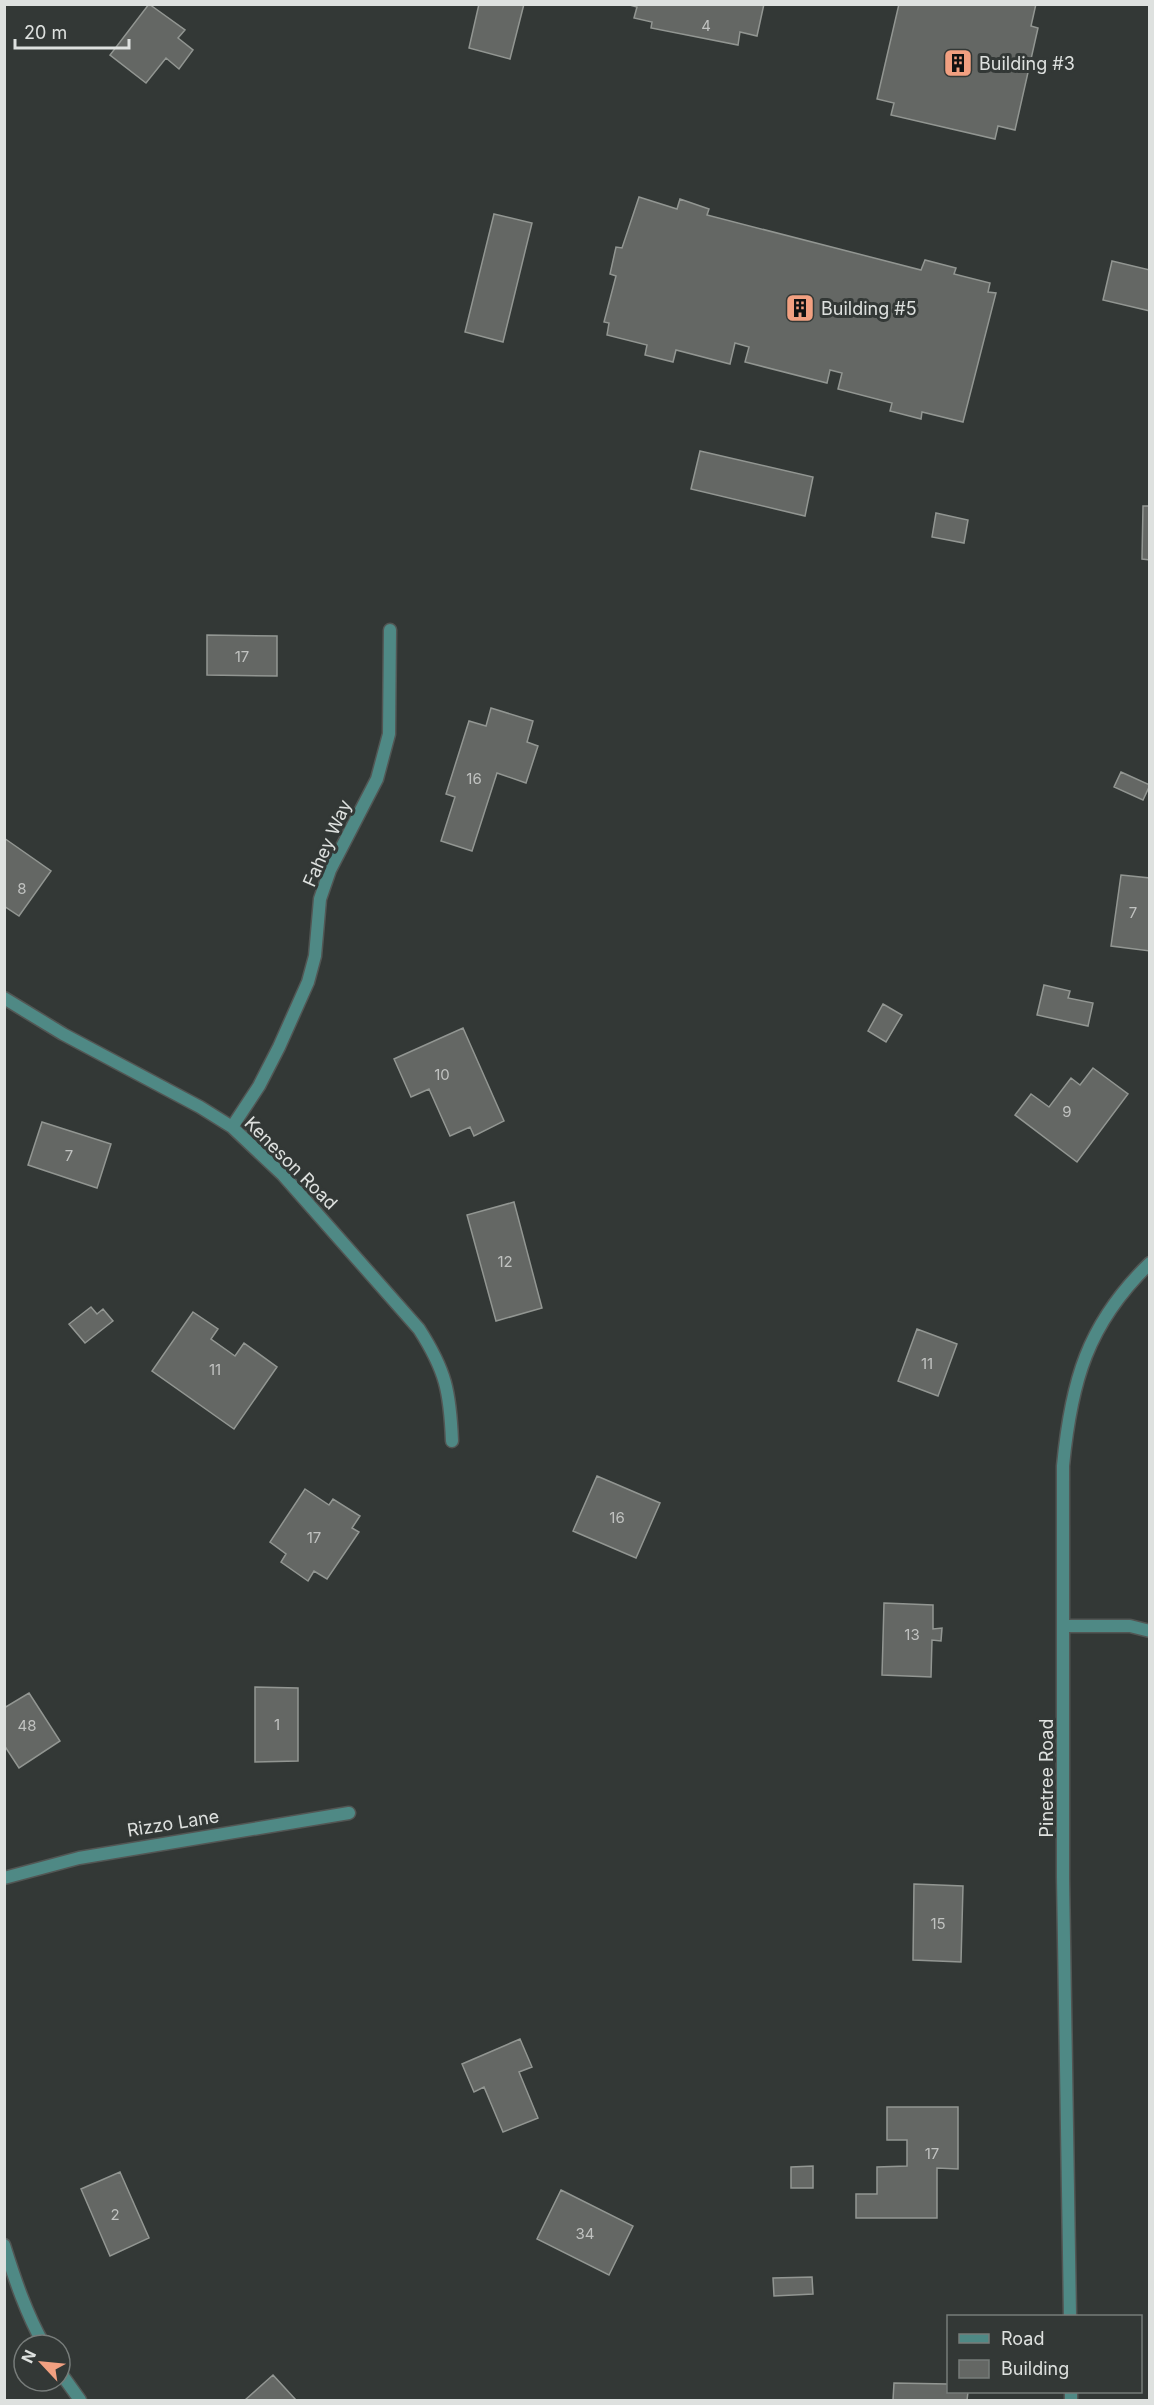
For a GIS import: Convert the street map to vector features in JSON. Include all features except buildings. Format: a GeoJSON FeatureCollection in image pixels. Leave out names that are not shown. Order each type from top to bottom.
{"type":"FeatureCollection","features":[{"type":"Feature","properties":{"kind":"street","name":"Fahey Way"},"geometry":{"type":"LineString","coordinates":[[232,1127],[259,1086],[308,982],[315,956],[319,908],[330,870],[377,779],[389,734],[390,630]]}},
{"type":"Feature","properties":{"kind":"street","name":"Keneson Road"},"geometry":{"type":"LineString","coordinates":[[4,998],[118,1065],[201,1107],[232,1127],[283,1175],[419,1329],[437,1357],[447,1384],[452,1442]]}},
{"type":"Feature","properties":{"kind":"street","name":"Pinetree Road"},"geometry":{"type":"LineString","coordinates":[[1070,2315],[1063,1878],[1063,1466],[1067,1423],[1076,1383],[1090,1343],[1110,1308],[1149,1263]]}},
{"type":"Feature","properties":{"kind":"street"},"geometry":{"type":"LineString","coordinates":[[1064,1626],[1130,1626],[1149,1631]]}},
{"type":"Feature","properties":{"kind":"street","name":"Rizzo Lane"},"geometry":{"type":"LineString","coordinates":[[4,1878],[110,1852],[349,1813]]}},
{"type":"Feature","properties":{"kind":"street"},"geometry":{"type":"LineString","coordinates":[[4,2245],[18,2288],[38,2333]]}},
{"type":"Feature","properties":{"kind":"place","name":"Building #3"},"geometry":{"type":"Point","coordinates":[958,63]}},
{"type":"Feature","properties":{"kind":"place","name":"Building #5"},"geometry":{"type":"Point","coordinates":[800,308]}}]}
